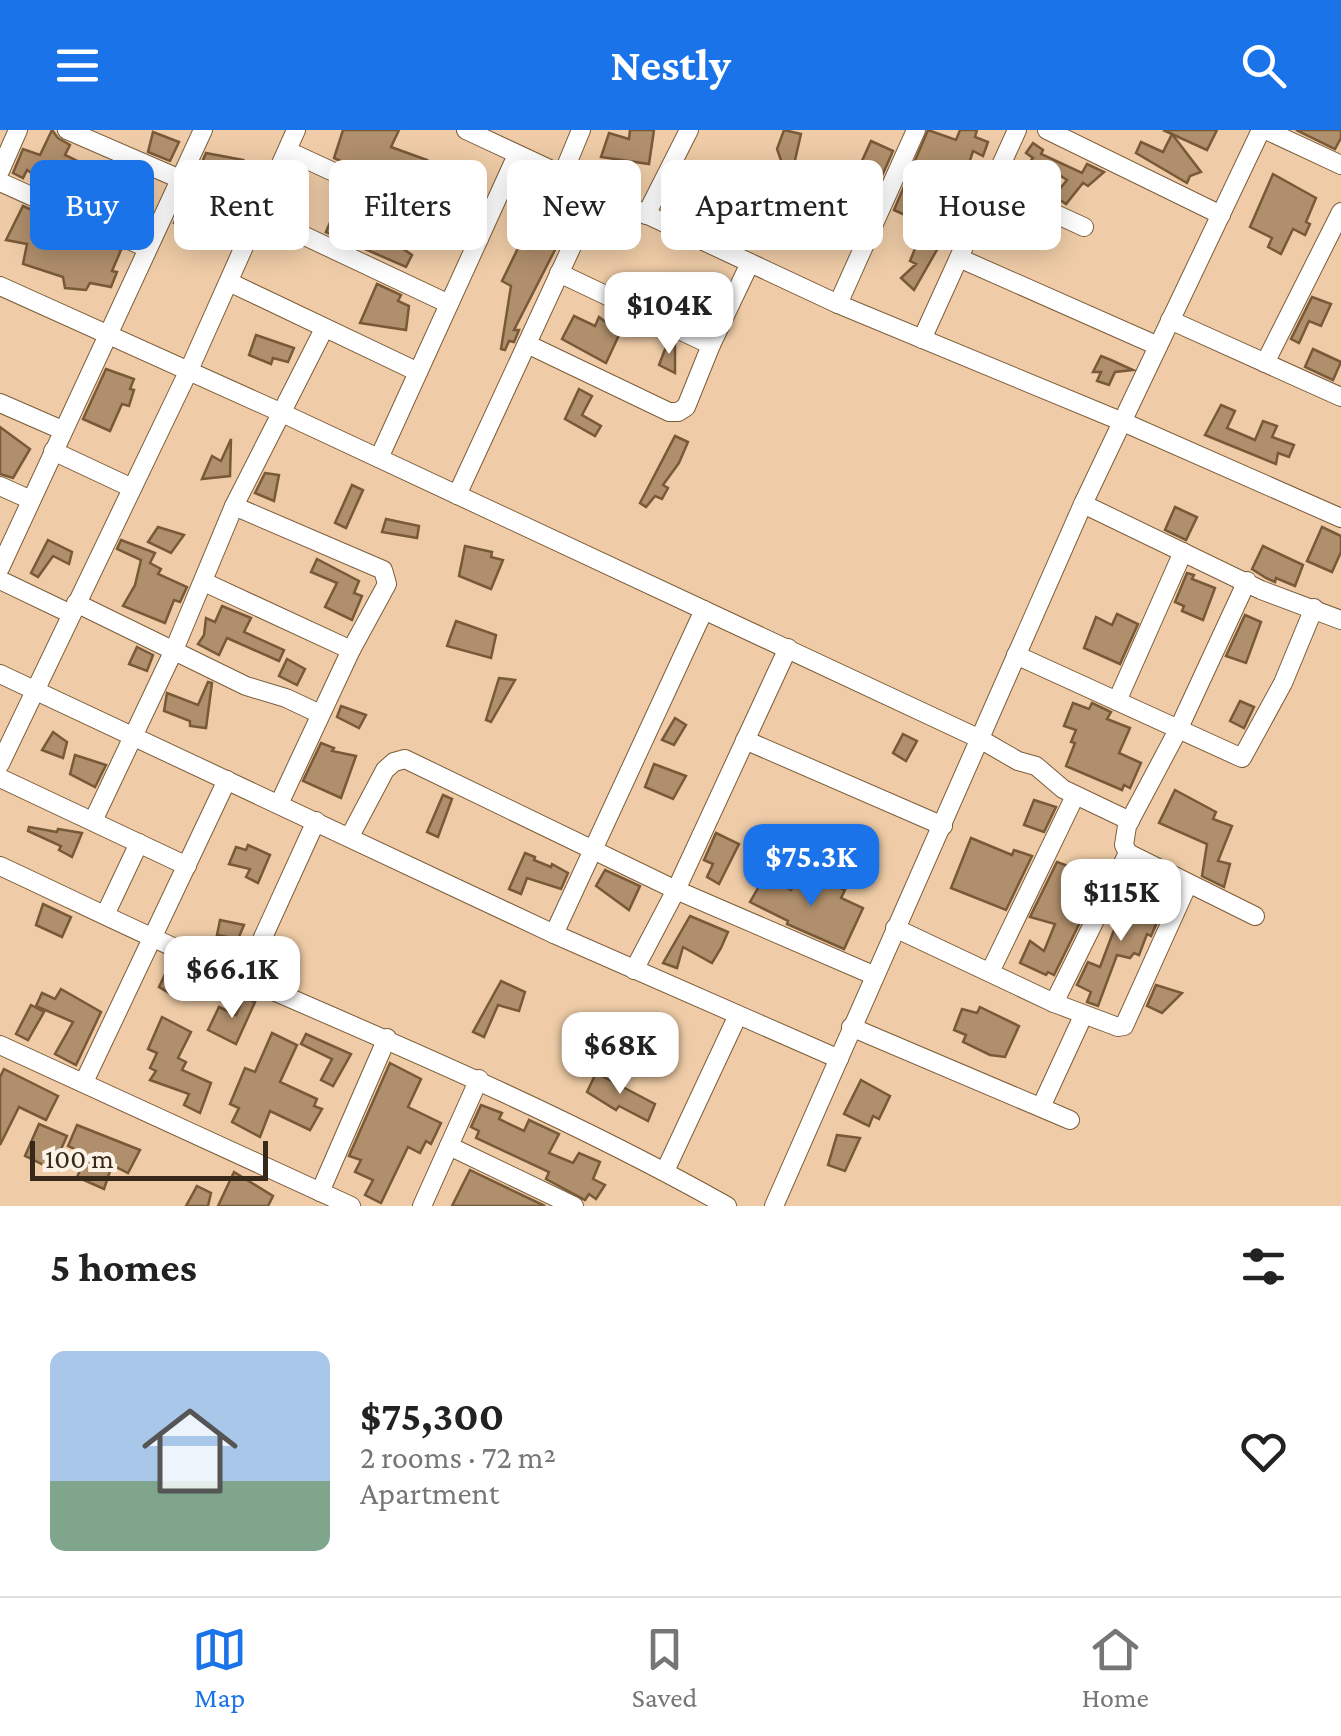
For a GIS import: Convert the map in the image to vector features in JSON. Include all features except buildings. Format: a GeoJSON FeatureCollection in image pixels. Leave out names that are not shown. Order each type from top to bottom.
{"type":"FeatureCollection","features":[{"type":"Feature","properties":{"kind":"street"},"geometry":{"type":"LineString","coordinates":[[0,171],[18,130]]}},
{"type":"Feature","properties":{"kind":"street"},"geometry":{"type":"LineString","coordinates":[[67,130],[174,176]]}},
{"type":"Feature","properties":{"kind":"street"},"geometry":{"type":"LineString","coordinates":[[189,160],[203,130]]}},
{"type":"Feature","properties":{"kind":"street"},"geometry":{"type":"LineString","coordinates":[[283,160],[296,130]]}},
{"type":"Feature","properties":{"kind":"street"},"geometry":{"type":"LineString","coordinates":[[466,130],[528,160]]}},
{"type":"Feature","properties":{"kind":"street"},"geometry":{"type":"LineString","coordinates":[[568,160],[580,130]]}},
{"type":"Feature","properties":{"kind":"street"},"geometry":{"type":"LineString","coordinates":[[646,215],[689,130]]}},
{"type":"Feature","properties":{"kind":"street"},"geometry":{"type":"LineString","coordinates":[[838,304],[916,130]]}},
{"type":"Feature","properties":{"kind":"street"},"geometry":{"type":"LineString","coordinates":[[1003,160],[1017,130]]}},
{"type":"Feature","properties":{"kind":"street"},"geometry":{"type":"LineString","coordinates":[[1048,130],[1221,216]]}},
{"type":"Feature","properties":{"kind":"street"},"geometry":{"type":"LineString","coordinates":[[774,1206],[1083,504],[1263,130],[1341,165]]}},
{"type":"Feature","properties":{"kind":"street"},"geometry":{"type":"LineString","coordinates":[[288,150],[329,169]]}},
{"type":"Feature","properties":{"kind":"street"},"geometry":{"type":"LineString","coordinates":[[487,222],[518,155]]}},
{"type":"Feature","properties":{"kind":"street"},"geometry":{"type":"LineString","coordinates":[[0,182],[30,195]]}},
{"type":"Feature","properties":{"kind":"street"},"geometry":{"type":"LineString","coordinates":[[154,233],[174,192]]}},
{"type":"Feature","properties":{"kind":"street"},"geometry":{"type":"LineString","coordinates":[[1265,363],[1341,212]]}},
{"type":"Feature","properties":{"kind":"street"},"geometry":{"type":"LineString","coordinates":[[641,213],[838,304],[1341,518]]}},
{"type":"Feature","properties":{"kind":"street"},"geometry":{"type":"LineString","coordinates":[[1061,216],[1084,227]]}},
{"type":"Feature","properties":{"kind":"street"},"geometry":{"type":"LineString","coordinates":[[309,238],[449,304]]}},
{"type":"Feature","properties":{"kind":"street"},"geometry":{"type":"LineString","coordinates":[[0,568],[146,250]]}},
{"type":"Feature","properties":{"kind":"street"},"geometry":{"type":"LineString","coordinates":[[0,764],[189,370],[242,250]]}},
{"type":"Feature","properties":{"kind":"street"},"geometry":{"type":"LineString","coordinates":[[379,458],[474,250]]}},
{"type":"Feature","properties":{"kind":"street"},"geometry":{"type":"LineString","coordinates":[[457,495],[570,250]]}},
{"type":"Feature","properties":{"kind":"street"},"geometry":{"type":"LineString","coordinates":[[922,339],[963,250]]}},
{"type":"Feature","properties":{"kind":"street"},"geometry":{"type":"LineString","coordinates":[[959,258],[1158,346]]}},
{"type":"Feature","properties":{"kind":"street"},"geometry":{"type":"LineString","coordinates":[[527,344],[669,412],[678,412],[686,406],[750,263]]}},
{"type":"Feature","properties":{"kind":"street"},"geometry":{"type":"LineString","coordinates":[[559,273],[712,345]]}},
{"type":"Feature","properties":{"kind":"street"},"geometry":{"type":"LineString","coordinates":[[228,282],[418,372]]}},
{"type":"Feature","properties":{"kind":"street"},"geometry":{"type":"LineString","coordinates":[[0,286],[282,412],[788,648],[1018,761],[1036,766],[1075,796],[1130,821]]}},
{"type":"Feature","properties":{"kind":"street"},"geometry":{"type":"LineString","coordinates":[[1170,320],[1339,392]]}},
{"type":"Feature","properties":{"kind":"street"},"geometry":{"type":"LineString","coordinates":[[93,822],[174,650],[234,506],[324,329]]}},
{"type":"Feature","properties":{"kind":"street"},"geometry":{"type":"LineString","coordinates":[[0,403],[62,430]]}},
{"type":"Feature","properties":{"kind":"street"},"geometry":{"type":"LineString","coordinates":[[52,452],[132,488]]}},
{"type":"Feature","properties":{"kind":"street"},"geometry":{"type":"LineString","coordinates":[[0,486],[30,500]]}},
{"type":"Feature","properties":{"kind":"street"},"geometry":{"type":"LineString","coordinates":[[1083,504],[1261,590],[1341,620]]}},
{"type":"Feature","properties":{"kind":"street"},"geometry":{"type":"LineString","coordinates":[[234,506],[383,570],[388,576],[278,804]]}},
{"type":"Feature","properties":{"kind":"street"},"geometry":{"type":"LineString","coordinates":[[1117,701],[1183,552]]}},
{"type":"Feature","properties":{"kind":"street"},"geometry":{"type":"LineString","coordinates":[[0,580],[320,714]]}},
{"type":"Feature","properties":{"kind":"street"},"geometry":{"type":"LineString","coordinates":[[1054,1003],[1128,853],[1124,836],[1130,821],[1178,730],[1247,581]]}},
{"type":"Feature","properties":{"kind":"street"},"geometry":{"type":"LineString","coordinates":[[204,582],[352,650]]}},
{"type":"Feature","properties":{"kind":"street"},"geometry":{"type":"LineString","coordinates":[[1016,655],[1238,758],[1246,755],[1283,683],[1314,608]]}},
{"type":"Feature","properties":{"kind":"street"},"geometry":{"type":"LineString","coordinates":[[554,934],[704,610]]}},
{"type":"Feature","properties":{"kind":"street"},"geometry":{"type":"LineString","coordinates":[[634,970],[676,890],[788,648]]}},
{"type":"Feature","properties":{"kind":"street"},"geometry":{"type":"LineString","coordinates":[[0,674],[554,934],[839,1059]]}},
{"type":"Feature","properties":{"kind":"street"},"geometry":{"type":"LineString","coordinates":[[745,740],[943,826]]}},
{"type":"Feature","properties":{"kind":"street"},"geometry":{"type":"LineString","coordinates":[[350,836],[385,770],[405,759],[676,890],[873,975]]}},
{"type":"Feature","properties":{"kind":"street"},"geometry":{"type":"LineString","coordinates":[[0,778],[187,866]]}},
{"type":"Feature","properties":{"kind":"street"},"geometry":{"type":"LineString","coordinates":[[84,1082],[227,780]]}},
{"type":"Feature","properties":{"kind":"street"},"geometry":{"type":"LineString","coordinates":[[990,972],[1075,796]]}},
{"type":"Feature","properties":{"kind":"street"},"geometry":{"type":"LineString","coordinates":[[244,979],[316,821]]}},
{"type":"Feature","properties":{"kind":"street"},"geometry":{"type":"LineString","coordinates":[[105,915],[139,843]]}},
{"type":"Feature","properties":{"kind":"street"},"geometry":{"type":"LineString","coordinates":[[1128,853],[1255,916]]}},
{"type":"Feature","properties":{"kind":"street"},"geometry":{"type":"LineString","coordinates":[[0,866],[244,979],[478,1079],[665,1171],[727,1206]]}},
{"type":"Feature","properties":{"kind":"street"},"geometry":{"type":"LineString","coordinates":[[896,928],[1083,1016],[1118,1027],[1124,1026],[1188,884]]}},
{"type":"Feature","properties":{"kind":"street"},"geometry":{"type":"LineString","coordinates":[[665,1171],[738,1015]]}},
{"type":"Feature","properties":{"kind":"street"},"geometry":{"type":"LineString","coordinates":[[1042,1107],[1083,1016]]}},
{"type":"Feature","properties":{"kind":"street"},"geometry":{"type":"LineString","coordinates":[[852,1027],[1070,1120]]}},
{"type":"Feature","properties":{"kind":"street"},"geometry":{"type":"LineString","coordinates":[[320,1192],[387,1038]]}},
{"type":"Feature","properties":{"kind":"street"},"geometry":{"type":"LineString","coordinates":[[0,1045],[351,1206]]}},
{"type":"Feature","properties":{"kind":"street"},"geometry":{"type":"LineString","coordinates":[[422,1206],[478,1079]]}},
{"type":"Feature","properties":{"kind":"street"},"geometry":{"type":"LineString","coordinates":[[449,1146],[574,1206]]}}]}
